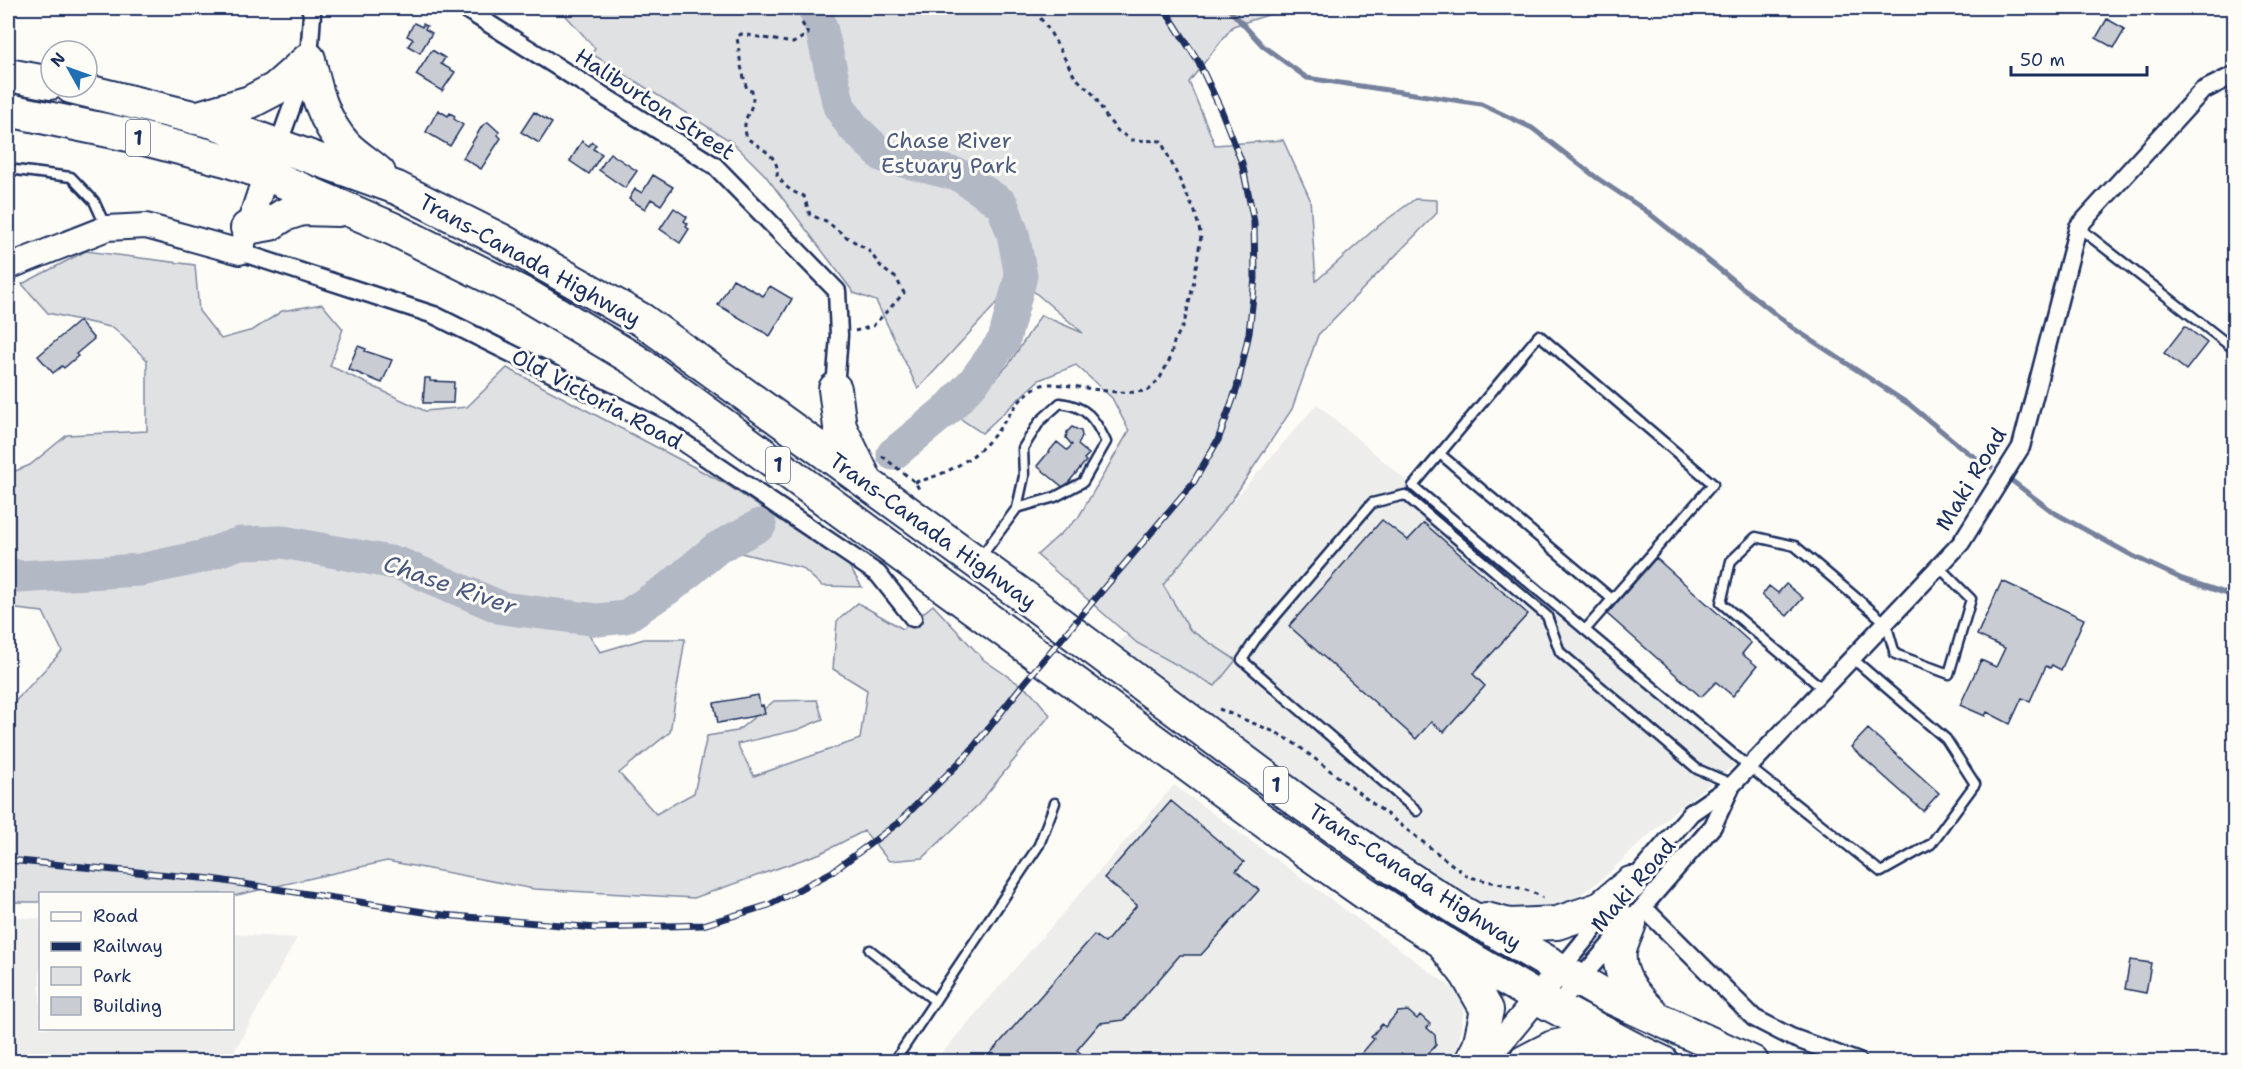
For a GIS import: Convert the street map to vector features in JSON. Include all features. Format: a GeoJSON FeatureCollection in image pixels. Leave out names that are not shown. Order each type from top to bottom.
{"type":"FeatureCollection","features":[{"type":"Feature","properties":{"kind":"highway"},"geometry":{"type":"LineString","coordinates":[[195,118],[250,102],[275,89],[309,59],[318,99],[330,124],[346,146],[397,188]]}},
{"type":"Feature","properties":{"kind":"highway"},"geometry":{"type":"LineString","coordinates":[[8,75],[39,81]]}},
{"type":"Feature","properties":{"kind":"highway","name":"Trans-Canada Highway"},"geometry":{"type":"LineString","coordinates":[[99,94],[195,118],[397,188],[499,239],[642,320],[1302,804],[1460,912],[1601,993],[1752,1062]]}},
{"type":"Feature","properties":{"kind":"highway","name":"Trans-Canada Highway"},"geometry":{"type":"LineString","coordinates":[[8,110],[129,135],[226,160],[267,174],[393,229],[528,296],[635,360],[1365,893],[1441,941],[1546,1002],[1648,1055]]}},
{"type":"Feature","properties":{"kind":"highway"},"geometry":{"type":"LineString","coordinates":[[267,174],[278,145]]}},
{"type":"Feature","properties":{"kind":"highway"},"geometry":{"type":"LineString","coordinates":[[244,240],[284,216],[302,209],[349,210]]}},
{"type":"Feature","properties":{"kind":"highway"},"geometry":{"type":"LineString","coordinates":[[835,389],[840,428],[866,483]]}},
{"type":"Feature","properties":{"kind":"highway"},"geometry":{"type":"LineString","coordinates":[[1460,912],[1509,925],[1557,923],[1599,909],[1635,904],[1620,952],[1624,979],[1631,992],[1656,1018]]}},
{"type":"Feature","properties":{"kind":"highway"},"geometry":{"type":"LineString","coordinates":[[1441,941],[1467,975],[1487,1010],[1479,1046],[1471,1062]]}},
{"type":"Feature","properties":{"kind":"highway"},"geometry":{"type":"LineString","coordinates":[[1524,1062],[1553,1047],[1590,1039],[1648,1055]]}},
{"type":"Feature","properties":{"kind":"street"},"geometry":{"type":"LineString","coordinates":[[278,145],[309,59],[312,14],[310,8]]}},
{"type":"Feature","properties":{"kind":"street","name":"Haliburton Street"},"geometry":{"type":"LineString","coordinates":[[464,8],[716,166],[837,291],[839,335],[835,389]]}},
{"type":"Feature","properties":{"kind":"street","name":"Maki Road"},"geometry":{"type":"LineString","coordinates":[[1570,974],[1635,904],[1690,813],[1733,784],[1961,543],[2021,447],[2078,227],[2202,91],[2235,75]]}},
{"type":"Feature","properties":{"kind":"street"},"geometry":{"type":"LineString","coordinates":[[244,240],[267,174]]}},
{"type":"Feature","properties":{"kind":"street","name":"Old Victoria Road"},"geometry":{"type":"LineString","coordinates":[[8,267],[107,228],[146,226],[244,240],[434,315],[664,430],[878,574],[913,618]]}},
{"type":"Feature","properties":{"kind":"street","name":"Maki Road"},"geometry":{"type":"LineString","coordinates":[[1570,974],[1635,904],[1713,826],[1733,784]]}},
{"type":"Feature","properties":{"kind":"street"},"geometry":{"type":"LineString","coordinates":[[1635,904],[1754,1018],[1791,1037],[1859,1062]]}},
{"type":"Feature","properties":{"kind":"street"},"geometry":{"type":"LineString","coordinates":[[1502,1062],[1531,1027],[1546,1002],[1570,974]]}},
{"type":"Feature","properties":{"kind":"street"},"geometry":{"type":"LineString","coordinates":[[1482,1062],[1520,1020],[1546,1002]]}},
{"type":"Feature","properties":{"kind":"lane"},"geometry":{"type":"LineString","coordinates":[[8,169],[70,177],[94,201],[107,228]]}},
{"type":"Feature","properties":{"kind":"lane"},"geometry":{"type":"LineString","coordinates":[[2078,227],[2235,349]]}},
{"type":"Feature","properties":{"kind":"lane"},"geometry":{"type":"LineString","coordinates":[[1585,630],[1713,484],[1539,335],[1413,486],[1585,630],[1749,766],[1881,872],[1930,844],[1975,784],[1946,739],[1852,658]]}},
{"type":"Feature","properties":{"kind":"lane"},"geometry":{"type":"LineString","coordinates":[[976,563],[1017,508],[1024,476],[1023,448],[1040,422],[1060,403],[1076,405],[1097,422],[1107,442],[1083,482],[1055,497],[1017,508]]}},
{"type":"Feature","properties":{"kind":"lane"},"geometry":{"type":"LineString","coordinates":[[1440,454],[1612,599]]}},
{"type":"Feature","properties":{"kind":"lane"},"geometry":{"type":"LineString","coordinates":[[1417,811],[1242,660],[1255,640],[1372,503],[1405,495],[1547,616],[1560,652],[1696,769],[1733,784]]}},
{"type":"Feature","properties":{"kind":"lane"},"geometry":{"type":"LineString","coordinates":[[1823,689],[1721,603],[1731,561],[1756,537],[1795,546],[1886,623],[1895,654],[1949,674],[1971,599],[1939,567]]}},
{"type":"Feature","properties":{"kind":"lane"},"geometry":{"type":"LineString","coordinates":[[894,1062],[1039,845],[1054,803]]}},
{"type":"Feature","properties":{"kind":"lane"},"geometry":{"type":"LineString","coordinates":[[870,950],[935,1001]]}},
{"type":"Feature","properties":{"kind":"path"},"geometry":{"type":"LineString","coordinates":[[923,498],[915,482],[932,478],[966,461],[990,441],[1027,393],[1041,385],[1058,384],[1128,393],[1149,390],[1160,378],[1170,358],[1174,342],[1184,324],[1193,286],[1201,236],[1195,212],[1161,141],[1127,138],[1107,118],[1094,95],[1075,77],[1049,30],[1033,8]]}},
{"type":"Feature","properties":{"kind":"path"},"geometry":{"type":"LineString","coordinates":[[802,23],[808,34],[793,43],[741,34],[737,37],[744,82],[747,90],[752,91],[754,98],[744,119],[744,129],[747,138],[761,146],[773,159],[778,169],[777,175],[785,187],[793,193],[804,196],[810,215],[826,221],[868,250],[883,269],[896,278],[904,293],[873,326],[839,335]]}},
{"type":"Feature","properties":{"kind":"path"},"geometry":{"type":"LineString","coordinates":[[1212,706],[1277,733],[1297,745],[1467,876],[1541,896],[1548,904],[1557,923]]}},
{"type":"Feature","properties":{"kind":"shaded area"},"geometry":{"type":"Polygon","coordinates":[[[1317,404],[1736,764],[1678,808],[1600,881],[1554,912],[1476,903],[1294,779],[1112,648],[1151,613],[1153,594],[1317,404]]]}},
{"type":"Feature","properties":{"kind":"shaded area"},"geometry":{"type":"Polygon","coordinates":[[[1174,785],[1465,997],[1458,1053],[1450,1061],[934,1062],[1174,785]]]}},
{"type":"Feature","properties":{"kind":"shaded area"},"geometry":{"type":"Polygon","coordinates":[[[8,916],[39,919],[39,1030],[234,1030],[234,934],[297,938],[229,1061],[8,1061],[8,916]]]}},
{"type":"Feature","properties":{"kind":"green space","name":"Chase River Estuary Park"},"geometry":{"type":"Polygon","coordinates":[[[559,8],[1290,8],[1233,26],[1189,82],[1215,145],[1283,140],[1310,199],[1316,281],[1378,226],[1415,199],[1437,200],[1437,213],[1318,335],[1292,409],[1232,500],[1163,585],[1190,630],[1236,660],[1215,686],[1137,643],[1037,555],[1078,518],[1129,431],[1112,398],[1076,365],[1039,380],[982,433],[958,417],[1009,364],[1041,315],[1083,333],[1019,279],[918,389],[876,301],[854,293],[765,175],[732,142],[592,54],[595,48],[559,8]]]}},
{"type":"Feature","properties":{"kind":"green space"},"geometry":{"type":"Polygon","coordinates":[[[86,251],[195,265],[199,311],[221,339],[253,330],[282,311],[322,304],[343,329],[330,366],[425,411],[467,407],[507,368],[724,483],[849,566],[862,587],[822,586],[802,568],[729,550],[637,609],[586,629],[600,652],[644,639],[685,639],[670,732],[619,773],[656,814],[694,793],[707,736],[737,731],[774,701],[817,700],[823,719],[797,730],[737,744],[754,776],[860,739],[867,690],[833,669],[837,621],[858,603],[903,629],[933,605],[984,660],[1032,693],[1050,715],[978,805],[923,858],[889,861],[864,831],[821,853],[694,898],[534,889],[387,861],[234,896],[234,892],[39,892],[39,902],[8,902],[8,709],[62,651],[43,612],[8,608],[8,474],[30,465],[67,435],[147,431],[147,360],[114,328],[48,313],[22,284],[86,251]]]}},
{"type":"Feature","properties":{"kind":"building"},"geometry":{"type":"Polygon","coordinates":[[[2107,19],[2125,29],[2114,48],[2096,38],[2107,19]]]}},
{"type":"Feature","properties":{"kind":"building"},"geometry":{"type":"Polygon","coordinates":[[[414,23],[422,27],[423,24],[427,26],[425,29],[432,33],[420,53],[408,46],[413,39],[407,36],[414,23]]]}},
{"type":"Feature","properties":{"kind":"building"},"geometry":{"type":"Polygon","coordinates":[[[432,50],[445,58],[441,64],[455,72],[442,91],[416,75],[432,50]]]}},
{"type":"Feature","properties":{"kind":"building"},"geometry":{"type":"Polygon","coordinates":[[[438,110],[448,116],[450,113],[455,116],[454,119],[463,125],[450,146],[426,132],[438,110]]]}},
{"type":"Feature","properties":{"kind":"building"},"geometry":{"type":"Polygon","coordinates":[[[534,112],[552,123],[539,143],[521,132],[534,112]]]}},
{"type":"Feature","properties":{"kind":"building"},"geometry":{"type":"Polygon","coordinates":[[[488,122],[499,132],[498,135],[501,138],[481,169],[463,158],[482,126],[488,122]]]}},
{"type":"Feature","properties":{"kind":"building"},"geometry":{"type":"Polygon","coordinates":[[[582,141],[589,146],[592,142],[596,145],[593,149],[602,154],[589,174],[570,161],[582,141]]]}},
{"type":"Feature","properties":{"kind":"building"},"geometry":{"type":"Polygon","coordinates":[[[610,153],[637,171],[625,188],[599,170],[610,153]]]}},
{"type":"Feature","properties":{"kind":"building"},"geometry":{"type":"Polygon","coordinates":[[[653,175],[673,187],[661,205],[651,199],[645,209],[629,199],[635,189],[642,193],[653,175]]]}},
{"type":"Feature","properties":{"kind":"building"},"geometry":{"type":"Polygon","coordinates":[[[674,208],[687,217],[684,221],[688,224],[686,227],[689,229],[680,243],[660,229],[674,208]]]}},
{"type":"Feature","properties":{"kind":"building"},"geometry":{"type":"Polygon","coordinates":[[[733,279],[763,296],[770,286],[792,299],[770,336],[718,305],[733,279]]]}},
{"type":"Feature","properties":{"kind":"building"},"geometry":{"type":"Polygon","coordinates":[[[79,321],[94,339],[64,368],[62,366],[53,373],[38,356],[79,321]]]}},
{"type":"Feature","properties":{"kind":"building"},"geometry":{"type":"Polygon","coordinates":[[[2185,326],[2207,343],[2186,370],[2164,353],[2185,326]]]}},
{"type":"Feature","properties":{"kind":"building"},"geometry":{"type":"Polygon","coordinates":[[[358,346],[366,349],[365,351],[392,360],[382,383],[348,369],[358,346]]]}},
{"type":"Feature","properties":{"kind":"building"},"geometry":{"type":"Polygon","coordinates":[[[425,378],[430,378],[430,381],[454,382],[453,403],[423,403],[425,378]]]}},
{"type":"Feature","properties":{"kind":"building"},"geometry":{"type":"Polygon","coordinates":[[[1072,427],[1081,431],[1082,436],[1078,445],[1089,454],[1064,488],[1037,466],[1057,442],[1067,450],[1072,445],[1066,438],[1067,432],[1072,427]]]}},
{"type":"Feature","properties":{"kind":"building"},"geometry":{"type":"Polygon","coordinates":[[[1382,520],[1408,540],[1424,523],[1528,614],[1473,674],[1485,686],[1444,732],[1431,722],[1416,739],[1289,626],[1382,520]]]}},
{"type":"Feature","properties":{"kind":"building"},"geometry":{"type":"Polygon","coordinates":[[[1656,558],[1751,643],[1742,654],[1757,666],[1733,696],[1716,682],[1701,697],[1607,614],[1656,558]]]}},
{"type":"Feature","properties":{"kind":"building"},"geometry":{"type":"Polygon","coordinates":[[[2002,581],[2084,619],[2061,670],[2052,665],[2050,668],[2046,666],[2030,701],[2022,698],[2010,724],[1987,712],[1985,716],[1960,705],[1981,660],[1996,667],[2005,648],[1977,635],[2002,581]]]}},
{"type":"Feature","properties":{"kind":"building"},"geometry":{"type":"Polygon","coordinates":[[[1786,584],[1803,598],[1787,616],[1762,595],[1769,586],[1778,593],[1786,584]]]}},
{"type":"Feature","properties":{"kind":"building"},"geometry":{"type":"Polygon","coordinates":[[[758,695],[760,706],[763,705],[765,714],[718,723],[714,703],[758,695]]]}},
{"type":"Feature","properties":{"kind":"building"},"geometry":{"type":"Polygon","coordinates":[[[1868,729],[1939,793],[1923,811],[1851,747],[1868,729]]]}},
{"type":"Feature","properties":{"kind":"building"},"geometry":{"type":"Polygon","coordinates":[[[1171,801],[1244,862],[1236,871],[1259,890],[1201,955],[1180,955],[1124,1020],[1100,1023],[1077,1050],[1086,1058],[1086,1062],[994,1062],[988,1056],[1094,935],[1105,943],[1137,905],[1104,878],[1171,801]]]}},
{"type":"Feature","properties":{"kind":"building"},"geometry":{"type":"Polygon","coordinates":[[[2130,960],[2151,963],[2146,993],[2125,989],[2130,960]]]}},
{"type":"Feature","properties":{"kind":"building"},"geometry":{"type":"Polygon","coordinates":[[[1408,1011],[1417,1019],[1420,1015],[1430,1024],[1427,1028],[1435,1035],[1436,1045],[1421,1062],[1356,1060],[1374,1039],[1371,1037],[1382,1024],[1385,1027],[1398,1012],[1408,1011]]]}},
{"type":"Feature","properties":{"kind":"waterway","name":"Chase River"},"geometry":{"type":"LineString","coordinates":[[814,8],[821,27],[839,106],[853,127],[883,156],[959,175],[1002,204],[1013,234],[1021,276],[1004,340],[975,380],[949,408],[893,454]]}},
{"type":"Feature","properties":{"kind":"waterway"},"geometry":{"type":"LineString","coordinates":[[1228,8],[1263,46],[1307,78],[1481,104],[1532,128],[1597,178],[1645,210],[1793,328],[1910,405],[1967,452],[1991,467]]}},
{"type":"Feature","properties":{"kind":"waterway"},"geometry":{"type":"LineString","coordinates":[[2007,477],[2053,512],[2133,556],[2182,579],[2234,596]]}},
{"type":"Feature","properties":{"kind":"waterway","name":"Chase River"},"geometry":{"type":"LineString","coordinates":[[8,573],[18,577],[140,570],[201,557],[240,543],[283,542],[400,564],[502,608],[598,620],[625,617],[673,585],[717,548],[760,525]]}},
{"type":"Feature","properties":{"kind":"railway"},"geometry":{"type":"LineString","coordinates":[[8,860],[212,879],[443,915],[596,928],[703,925],[769,905],[832,872],[898,823],[969,753],[1024,683],[1193,483],[1218,440],[1237,388],[1249,333],[1255,278],[1254,222],[1242,163],[1222,112],[1198,61],[1164,8]]}}]}
